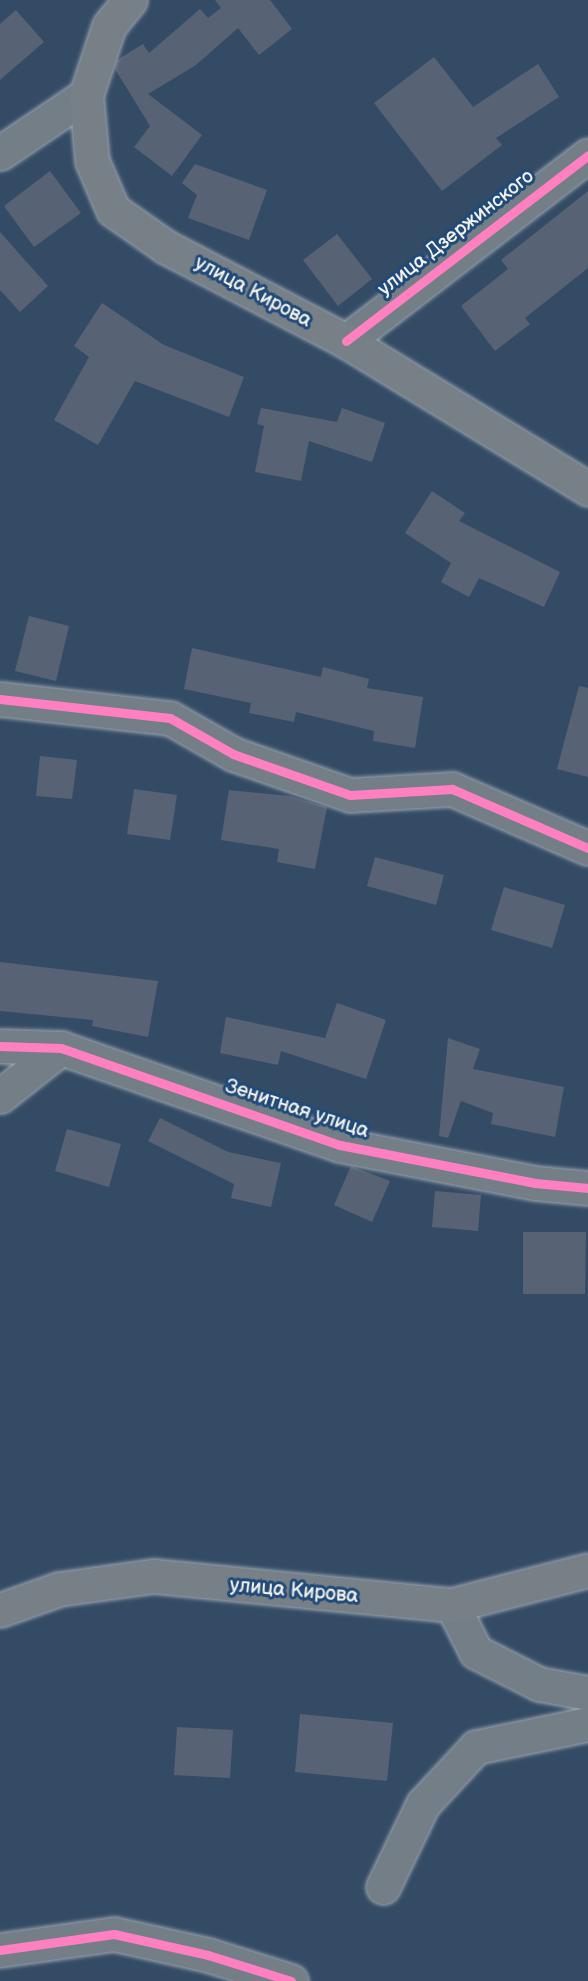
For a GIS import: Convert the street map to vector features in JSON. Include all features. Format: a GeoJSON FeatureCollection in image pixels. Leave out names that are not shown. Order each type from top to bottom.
{"type":"FeatureCollection","features":[{"type":"Feature","properties":{"kind":"main road","name":"улица Кирова"},"geometry":{"type":"LineString","coordinates":[[130,0],[109,26],[86,95],[92,161],[113,210],[166,247],[346,341],[588,489]]}},
{"type":"Feature","properties":{"kind":"main road","name":"улица Кирова"},"geometry":{"type":"LineString","coordinates":[[0,1610],[59,1589],[154,1576],[452,1605],[588,1570]]}},
{"type":"Feature","properties":{"kind":"street"},"geometry":{"type":"LineString","coordinates":[[0,153],[86,95]]}},
{"type":"Feature","properties":{"kind":"street","name":"улица Дзержинского"},"geometry":{"type":"LineString","coordinates":[[346,341],[588,154]]}},
{"type":"Feature","properties":{"kind":"street"},"geometry":{"type":"LineString","coordinates":[[0,699],[170,718],[233,754],[350,795],[452,789],[588,848]]}},
{"type":"Feature","properties":{"kind":"street","name":"Зенитная улица"},"geometry":{"type":"LineString","coordinates":[[0,1046],[61,1048],[340,1145],[535,1183],[588,1188]]}},
{"type":"Feature","properties":{"kind":"street"},"geometry":{"type":"LineString","coordinates":[[0,1096],[61,1048]]}},
{"type":"Feature","properties":{"kind":"street"},"geometry":{"type":"LineString","coordinates":[[452,1605],[476,1652],[539,1684],[588,1694]]}},
{"type":"Feature","properties":{"kind":"street"},"geometry":{"type":"LineString","coordinates":[[383,1887],[423,1804],[476,1747],[588,1724]]}},
{"type":"Feature","properties":{"kind":"street"},"geometry":{"type":"LineString","coordinates":[[0,1950],[114,1934],[208,1955],[291,1981]]}},
{"type":"Feature","properties":{"kind":"building"},"geometry":{"type":"Polygon","coordinates":[[[215,0],[270,0],[292,29],[259,55],[238,28],[196,65],[148,94],[202,135],[172,176],[134,147],[150,126],[115,69],[117,60],[143,44],[149,53],[200,9],[208,18],[221,8],[215,0]]]}},
{"type":"Feature","properties":{"kind":"building"},"geometry":{"type":"Polygon","coordinates":[[[16,10],[44,42],[0,80],[0,24],[16,10]]]}},
{"type":"Feature","properties":{"kind":"building"},"geometry":{"type":"Polygon","coordinates":[[[434,57],[473,107],[538,64],[559,97],[496,138],[502,145],[442,191],[374,103],[434,57]]]}},
{"type":"Feature","properties":{"kind":"building"},"geometry":{"type":"Polygon","coordinates":[[[195,164],[267,190],[249,240],[188,218],[197,195],[182,183],[195,164]]]}},
{"type":"Feature","properties":{"kind":"building"},"geometry":{"type":"Polygon","coordinates":[[[50,171],[81,213],[34,247],[4,206],[50,171]]]}},
{"type":"Feature","properties":{"kind":"building"},"geometry":{"type":"Polygon","coordinates":[[[588,191],[588,268],[525,318],[530,324],[495,351],[461,306],[508,269],[501,260],[588,191]]]}},
{"type":"Feature","properties":{"kind":"building"},"geometry":{"type":"Polygon","coordinates":[[[0,232],[48,286],[20,312],[0,290],[0,232]]]}},
{"type":"Feature","properties":{"kind":"building"},"geometry":{"type":"Polygon","coordinates":[[[337,234],[372,279],[338,306],[303,260],[337,234]]]}},
{"type":"Feature","properties":{"kind":"building"},"geometry":{"type":"Polygon","coordinates":[[[102,303],[164,345],[244,377],[229,417],[135,381],[98,445],[54,420],[89,357],[74,346],[102,303]]]}},
{"type":"Feature","properties":{"kind":"building"},"geometry":{"type":"Polygon","coordinates":[[[261,408],[337,422],[342,408],[385,423],[372,462],[309,441],[301,481],[255,472],[264,426],[257,424],[261,408]]]}},
{"type":"Feature","properties":{"kind":"building"},"geometry":{"type":"Polygon","coordinates":[[[432,491],[465,513],[459,521],[560,572],[544,607],[479,578],[469,597],[441,582],[451,563],[405,533],[432,491]]]}},
{"type":"Feature","properties":{"kind":"building"},"geometry":{"type":"Polygon","coordinates":[[[29,616],[69,626],[56,681],[15,671],[29,616]]]}},
{"type":"Feature","properties":{"kind":"building"},"geometry":{"type":"Polygon","coordinates":[[[192,648],[321,677],[323,667],[369,679],[367,688],[423,697],[415,748],[373,741],[374,731],[296,712],[294,722],[249,713],[251,703],[184,689],[192,648]]]}},
{"type":"Feature","properties":{"kind":"building"},"geometry":{"type":"Polygon","coordinates":[[[579,686],[588,688],[588,777],[557,769],[579,686]]]}},
{"type":"Feature","properties":{"kind":"building"},"geometry":{"type":"Polygon","coordinates":[[[40,756],[77,760],[72,799],[36,796],[40,756]]]}},
{"type":"Feature","properties":{"kind":"building"},"geometry":{"type":"Polygon","coordinates":[[[134,789],[177,795],[170,840],[127,834],[134,789]]]}},
{"type":"Feature","properties":{"kind":"building"},"geometry":{"type":"Polygon","coordinates":[[[229,790],[290,796],[327,807],[315,869],[277,862],[279,849],[221,840],[229,790]]]}},
{"type":"Feature","properties":{"kind":"building"},"geometry":{"type":"Polygon","coordinates":[[[375,857],[444,875],[436,905],[367,886],[375,857]]]}},
{"type":"Feature","properties":{"kind":"building"},"geometry":{"type":"Polygon","coordinates":[[[504,887],[565,905],[552,948],[491,930],[504,887]]]}},
{"type":"Feature","properties":{"kind":"building"},"geometry":{"type":"Polygon","coordinates":[[[0,962],[158,981],[148,1037],[92,1026],[93,1020],[0,1011],[0,962]]]}},
{"type":"Feature","properties":{"kind":"building"},"geometry":{"type":"Polygon","coordinates":[[[337,1003],[386,1020],[366,1079],[281,1051],[278,1065],[220,1053],[226,1017],[325,1038],[337,1003]]]}},
{"type":"Feature","properties":{"kind":"building"},"geometry":{"type":"Polygon","coordinates":[[[448,1038],[480,1049],[473,1069],[564,1087],[555,1137],[491,1124],[493,1113],[461,1101],[448,1138],[439,1136],[448,1038]]]}},
{"type":"Feature","properties":{"kind":"building"},"geometry":{"type":"Polygon","coordinates":[[[160,1118],[228,1152],[281,1163],[271,1207],[231,1198],[234,1184],[148,1141],[160,1118]]]}},
{"type":"Feature","properties":{"kind":"building"},"geometry":{"type":"Polygon","coordinates":[[[67,1129],[121,1144],[109,1187],[55,1171],[67,1129]]]}},
{"type":"Feature","properties":{"kind":"building"},"geometry":{"type":"Polygon","coordinates":[[[351,1166],[390,1181],[372,1222],[334,1205],[351,1166]]]}},
{"type":"Feature","properties":{"kind":"building"},"geometry":{"type":"Polygon","coordinates":[[[435,1191],[481,1195],[478,1231],[432,1227],[435,1191]]]}},
{"type":"Feature","properties":{"kind":"building"},"geometry":{"type":"Polygon","coordinates":[[[523,1232],[586,1232],[585,1294],[523,1294],[523,1232]]]}},
{"type":"Feature","properties":{"kind":"building"},"geometry":{"type":"Polygon","coordinates":[[[300,1714],[393,1723],[387,1781],[295,1772],[300,1714]]]}},
{"type":"Feature","properties":{"kind":"building"},"geometry":{"type":"Polygon","coordinates":[[[177,1727],[233,1730],[230,1778],[174,1775],[177,1727]]]}},
{"type":"Feature","properties":{"kind":"cycle path"},"geometry":{"type":"LineString","coordinates":[[346,341],[588,155]]}},
{"type":"Feature","properties":{"kind":"cycle path"},"geometry":{"type":"LineString","coordinates":[[0,699],[170,718],[233,754],[350,795],[452,789],[588,848]]}},
{"type":"Feature","properties":{"kind":"cycle path"},"geometry":{"type":"LineString","coordinates":[[0,1046],[61,1048],[340,1145],[535,1183],[588,1188]]}},
{"type":"Feature","properties":{"kind":"cycle path"},"geometry":{"type":"LineString","coordinates":[[0,1950],[114,1934],[208,1955],[291,1981]]}}]}
